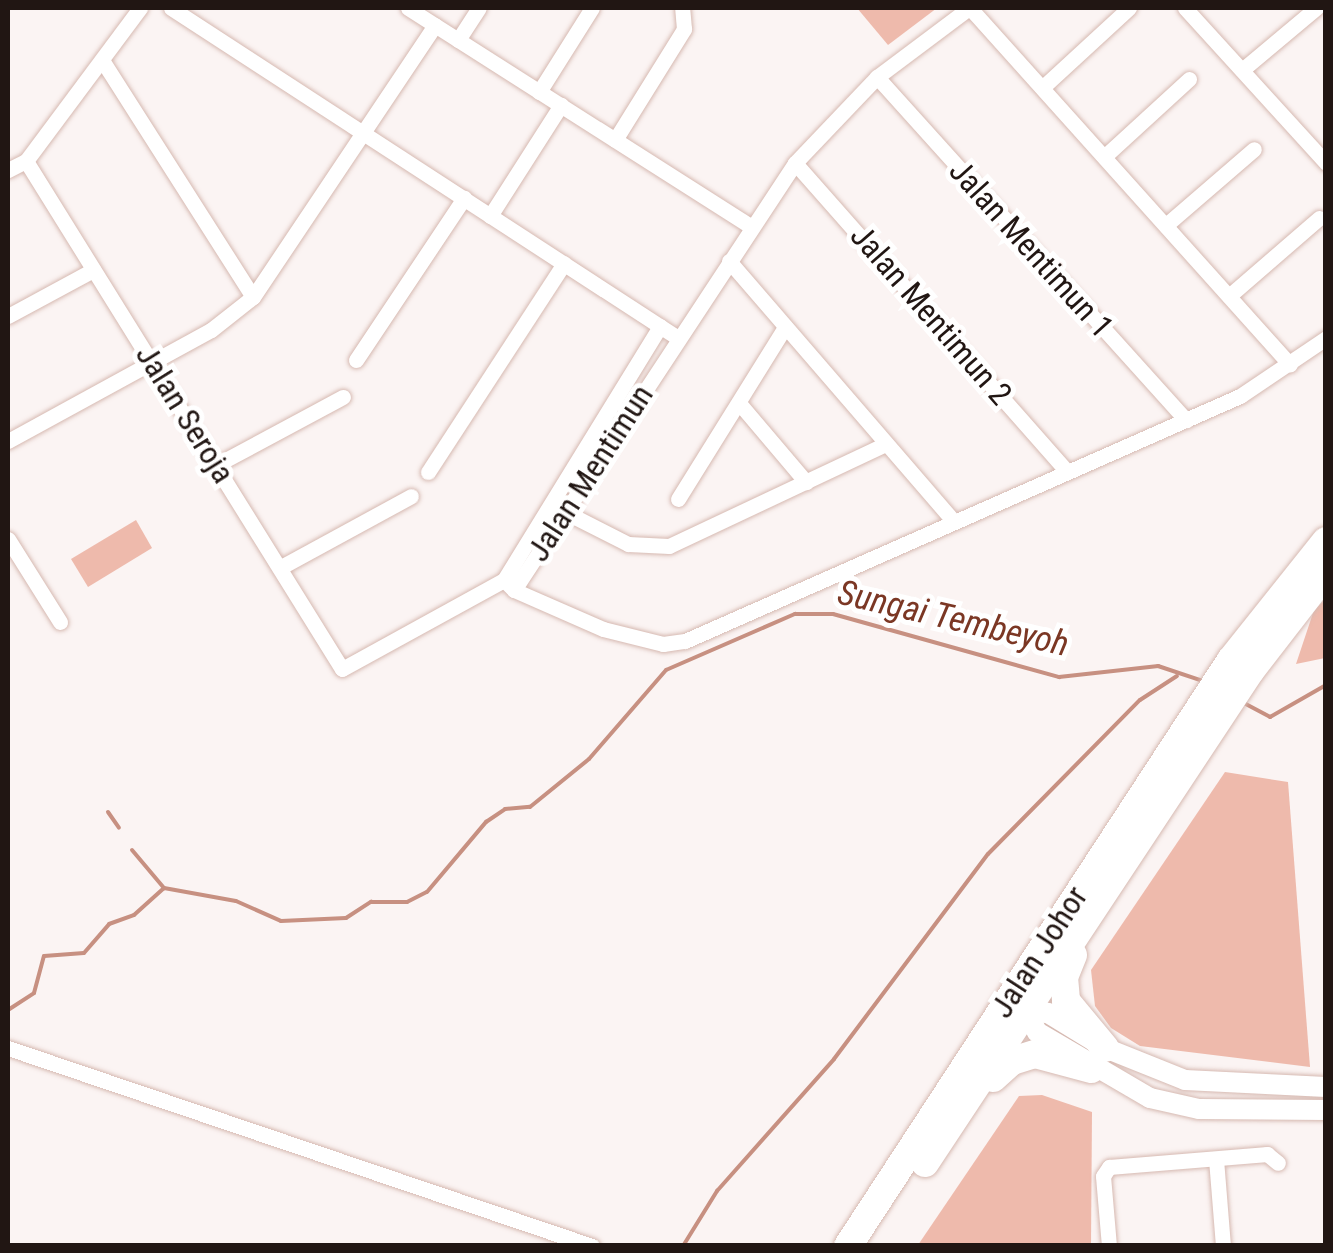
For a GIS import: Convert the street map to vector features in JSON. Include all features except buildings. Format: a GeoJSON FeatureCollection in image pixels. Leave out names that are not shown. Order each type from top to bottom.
{"type":"FeatureCollection","features":[{"type":"Feature","properties":{"kind":"highway"},"geometry":{"type":"LineString","coordinates":[[1241,665],[1326,542]]}},
{"type":"Feature","properties":{"kind":"highway"},"geometry":{"type":"LineString","coordinates":[[1241,665],[1326,573]]}},
{"type":"Feature","properties":{"kind":"highway","name":"Jalan Johor"},"geometry":{"type":"LineString","coordinates":[[848,1246],[1034,960],[1241,665]]}},
{"type":"Feature","properties":{"kind":"highway","name":"Jalan Johor"},"geometry":{"type":"LineString","coordinates":[[866,1246],[1028,1012],[1201,725]]}},
{"type":"Feature","properties":{"kind":"highway"},"geometry":{"type":"LineString","coordinates":[[1088,917],[1064,989],[1098,1059]]}},
{"type":"Feature","properties":{"kind":"highway"},"geometry":{"type":"LineString","coordinates":[[982,1040],[1028,1012],[1024,999],[1034,960]]}},
{"type":"Feature","properties":{"kind":"highway"},"geometry":{"type":"LineString","coordinates":[[962,1111],[1001,1069],[1026,1056],[1053,1054],[1098,1059]]}},
{"type":"Feature","properties":{"kind":"street"},"geometry":{"type":"LineString","coordinates":[[8,170],[26,161],[140,8]]}},
{"type":"Feature","properties":{"kind":"street"},"geometry":{"type":"LineString","coordinates":[[171,8],[678,338]]}},
{"type":"Feature","properties":{"kind":"street"},"geometry":{"type":"LineString","coordinates":[[408,8],[750,226]]}},
{"type":"Feature","properties":{"kind":"street"},"geometry":{"type":"LineString","coordinates":[[458,40],[479,8]]}},
{"type":"Feature","properties":{"kind":"street"},"geometry":{"type":"LineString","coordinates":[[540,92],[592,8]]}},
{"type":"Feature","properties":{"kind":"street"},"geometry":{"type":"LineString","coordinates":[[615,140],[684,29],[682,8]]}},
{"type":"Feature","properties":{"kind":"street"},"geometry":{"type":"LineString","coordinates":[[970,8],[1290,365]]}},
{"type":"Feature","properties":{"kind":"street","name":"Jalan Mentimun"},"geometry":{"type":"LineString","coordinates":[[970,8],[877,77],[795,162],[565,512],[509,585],[603,629],[663,644],[685,641],[952,519],[1186,420],[1290,365],[1326,338]]}},
{"type":"Feature","properties":{"kind":"street"},"geometry":{"type":"LineString","coordinates":[[1044,87],[1129,8]]}},
{"type":"Feature","properties":{"kind":"street"},"geometry":{"type":"LineString","coordinates":[[1185,8],[1325,160]]}},
{"type":"Feature","properties":{"kind":"street"},"geometry":{"type":"LineString","coordinates":[[1242,70],[1316,8]]}},
{"type":"Feature","properties":{"kind":"street"},"geometry":{"type":"LineString","coordinates":[[8,441],[153,362],[252,297],[435,25]]}},
{"type":"Feature","properties":{"kind":"street"},"geometry":{"type":"LineString","coordinates":[[102,60],[252,297]]}},
{"type":"Feature","properties":{"kind":"street","name":"Jalan Mentimun 1"},"geometry":{"type":"LineString","coordinates":[[877,77],[1186,420]]}},
{"type":"Feature","properties":{"kind":"street"},"geometry":{"type":"LineString","coordinates":[[1105,156],[1188,79]]}},
{"type":"Feature","properties":{"kind":"street"},"geometry":{"type":"LineString","coordinates":[[490,216],[561,105]]}},
{"type":"Feature","properties":{"kind":"street"},"geometry":{"type":"LineString","coordinates":[[1166,226],[1254,149]]}},
{"type":"Feature","properties":{"kind":"street","name":"Jalan Seroja"},"geometry":{"type":"LineString","coordinates":[[26,161],[342,669],[509,585]]}},
{"type":"Feature","properties":{"kind":"street","name":"Jalan Mentimun 2"},"geometry":{"type":"LineString","coordinates":[[795,162],[1066,470]]}},
{"type":"Feature","properties":{"kind":"street"},"geometry":{"type":"LineString","coordinates":[[356,360],[464,198]]}},
{"type":"Feature","properties":{"kind":"street"},"geometry":{"type":"LineString","coordinates":[[1230,296],[1318,218]]}},
{"type":"Feature","properties":{"kind":"street"},"geometry":{"type":"LineString","coordinates":[[729,261],[952,519]]}},
{"type":"Feature","properties":{"kind":"street"},"geometry":{"type":"LineString","coordinates":[[428,472],[564,263]]}},
{"type":"Feature","properties":{"kind":"street"},"geometry":{"type":"LineString","coordinates":[[8,316],[93,270]]}},
{"type":"Feature","properties":{"kind":"street"},"geometry":{"type":"LineString","coordinates":[[509,585],[660,326]]}},
{"type":"Feature","properties":{"kind":"street"},"geometry":{"type":"LineString","coordinates":[[678,499],[785,326]]}},
{"type":"Feature","properties":{"kind":"street"},"geometry":{"type":"LineString","coordinates":[[216,465],[343,398]]}},
{"type":"Feature","properties":{"kind":"street"},"geometry":{"type":"LineString","coordinates":[[738,402],[806,482]]}},
{"type":"Feature","properties":{"kind":"street"},"geometry":{"type":"LineString","coordinates":[[565,512],[628,544],[654,548],[886,444]]}},
{"type":"Feature","properties":{"kind":"street"},"geometry":{"type":"LineString","coordinates":[[281,567],[411,496]]}},
{"type":"Feature","properties":{"kind":"street"},"geometry":{"type":"LineString","coordinates":[[8,540],[60,622]]}},
{"type":"Feature","properties":{"kind":"street"},"geometry":{"type":"LineString","coordinates":[[1028,1012],[1048,1012],[1134,1092],[1200,1109],[1326,1110]]}},
{"type":"Feature","properties":{"kind":"street"},"geometry":{"type":"LineString","coordinates":[[8,1048],[592,1246]]}},
{"type":"Feature","properties":{"kind":"street"},"geometry":{"type":"LineString","coordinates":[[1098,1059],[1185,1080],[1326,1086]]}},
{"type":"Feature","properties":{"kind":"street"},"geometry":{"type":"LineString","coordinates":[[1109,1246],[1103,1176],[1108,1167],[1267,1154],[1278,1163]]}},
{"type":"Feature","properties":{"kind":"street"},"geometry":{"type":"LineString","coordinates":[[1216,1159],[1224,1246]]}},
{"type":"Feature","properties":{"kind":"shaded area"},"geometry":{"type":"Polygon","coordinates":[[[857,8],[937,8],[888,45],[857,8]]]}},
{"type":"Feature","properties":{"kind":"shaded area"},"geometry":{"type":"Polygon","coordinates":[[[136,520],[152,548],[88,587],[71,559],[136,520]]]}},
{"type":"Feature","properties":{"kind":"shaded area"},"geometry":{"type":"Polygon","coordinates":[[[1325,600],[1325,658],[1296,664],[1314,610],[1325,600]]]}},
{"type":"Feature","properties":{"kind":"shaded area"},"geometry":{"type":"Polygon","coordinates":[[[1225,772],[1288,782],[1310,1067],[1140,1046],[1111,1028],[1095,1006],[1091,970],[1225,772]]]}},
{"type":"Feature","properties":{"kind":"shaded area"},"geometry":{"type":"Polygon","coordinates":[[[1042,1095],[1092,1112],[1091,1245],[918,1245],[1019,1096],[1042,1095]]]}},
{"type":"Feature","properties":{"kind":"waterway","name":"Sungai Tembeyoh"},"geometry":{"type":"LineString","coordinates":[[8,1010],[34,993],[44,956],[84,953],[109,924],[134,915],[164,888],[236,901],[281,921],[346,918],[371,902],[407,902],[427,892],[486,822],[505,809],[530,807],[589,759],[666,670],[795,614],[833,614],[1059,677],[1158,666],[1203,681]]}},
{"type":"Feature","properties":{"kind":"waterway"},"geometry":{"type":"LineString","coordinates":[[683,1246],[717,1191],[834,1059],[988,854],[1140,700],[1177,676]]}},
{"type":"Feature","properties":{"kind":"waterway","name":"Sungai Tembeyoh"},"geometry":{"type":"LineString","coordinates":[[1242,702],[1270,717],[1326,685]]}},
{"type":"Feature","properties":{"kind":"waterway"},"geometry":{"type":"LineString","coordinates":[[108,812],[119,828]]}},
{"type":"Feature","properties":{"kind":"waterway"},"geometry":{"type":"LineString","coordinates":[[132,850],[164,888]]}}]}
